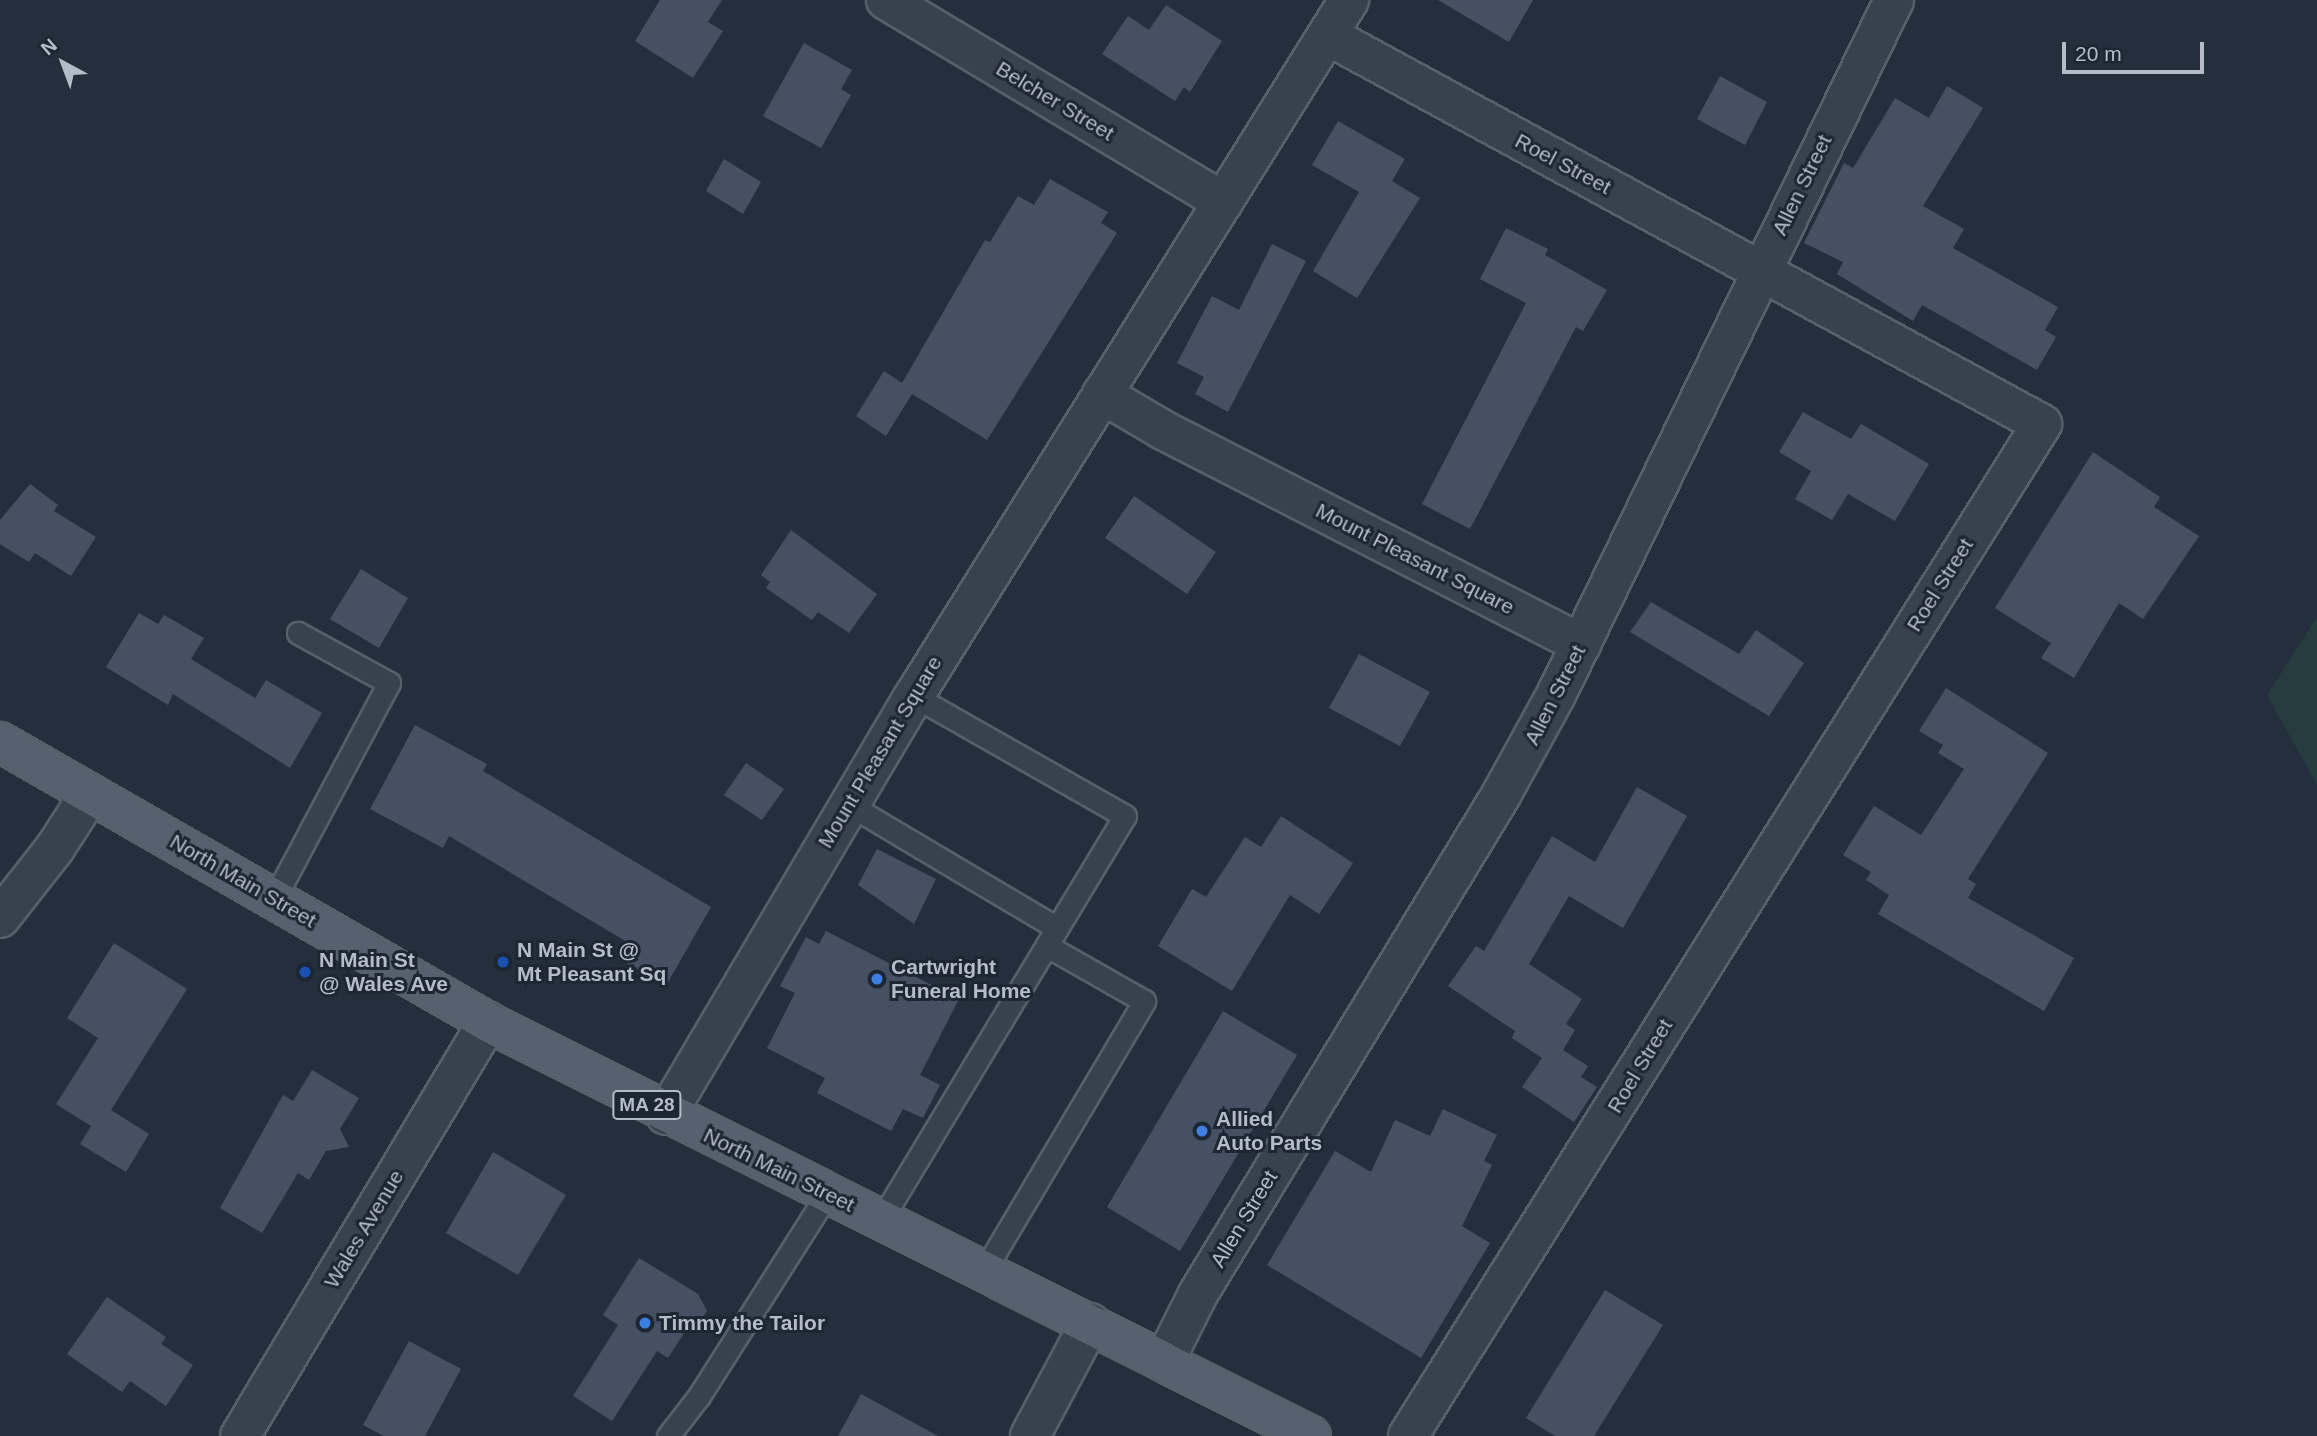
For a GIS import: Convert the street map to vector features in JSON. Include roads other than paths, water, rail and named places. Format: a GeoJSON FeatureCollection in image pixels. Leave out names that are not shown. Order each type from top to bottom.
{"type":"FeatureCollection","features":[{"type":"Feature","properties":{"kind":"main road","name":"North Main Street"},"geometry":{"type":"LineString","coordinates":[[0,741],[488,1022],[666,1115],[1090,1323],[1311,1436]]}},
{"type":"Feature","properties":{"kind":"street","name":"Belcher Street"},"geometry":{"type":"LineString","coordinates":[[886,0],[1223,202]]}},
{"type":"Feature","properties":{"kind":"street","name":"Mount Pleasant Square"},"geometry":{"type":"LineString","coordinates":[[666,1115],[914,696],[1349,0]]}},
{"type":"Feature","properties":{"kind":"street","name":"Allen Street"},"geometry":{"type":"LineString","coordinates":[[1164,1362],[1198,1294],[1501,795],[1581,644],[1760,270],[1894,0]]}},
{"type":"Feature","properties":{"kind":"street","name":"Roel Street"},"geometry":{"type":"LineString","coordinates":[[1327,35],[2042,424],[1408,1436]]}},
{"type":"Feature","properties":{"kind":"street","name":"Mount Pleasant Square"},"geometry":{"type":"LineString","coordinates":[[1102,394],[1163,430],[1581,644]]}},
{"type":"Feature","properties":{"kind":"street"},"geometry":{"type":"LineString","coordinates":[[0,918],[48,857],[90,794]]}},
{"type":"Feature","properties":{"kind":"street","name":"Wales Avenue"},"geometry":{"type":"LineString","coordinates":[[240,1436],[488,1022]]}},
{"type":"Feature","properties":{"kind":"street"},"geometry":{"type":"LineString","coordinates":[[1030,1436],[1090,1323]]}},
{"type":"Feature","properties":{"kind":"lane"},"geometry":{"type":"LineString","coordinates":[[274,900],[389,683],[298,633]]}},
{"type":"Feature","properties":{"kind":"lane"},"geometry":{"type":"LineString","coordinates":[[881,1220],[1125,816],[914,696]]}},
{"type":"Feature","properties":{"kind":"lane"},"geometry":{"type":"LineString","coordinates":[[848,804],[1052,937],[1144,1001],[984,1271]]}},
{"type":"Feature","properties":{"kind":"lane"},"geometry":{"type":"LineString","coordinates":[[668,1436],[699,1396],[827,1194]]}},
{"type":"Feature","properties":{"kind":"place","name":"N Main St @ Mt Pleasant Sq"},"geometry":{"type":"Point","coordinates":[503,962]}},
{"type":"Feature","properties":{"kind":"place","name":"N Main St @ Wales Ave"},"geometry":{"type":"Point","coordinates":[305,972]}},
{"type":"Feature","properties":{"kind":"place","name":"Cartwright Funeral Home"},"geometry":{"type":"Point","coordinates":[877,979]}},
{"type":"Feature","properties":{"kind":"place","name":"Allied Auto Parts"},"geometry":{"type":"Point","coordinates":[1202,1131]}},
{"type":"Feature","properties":{"kind":"place","name":"Timmy the Tailor"},"geometry":{"type":"Point","coordinates":[645,1323]}}]}
